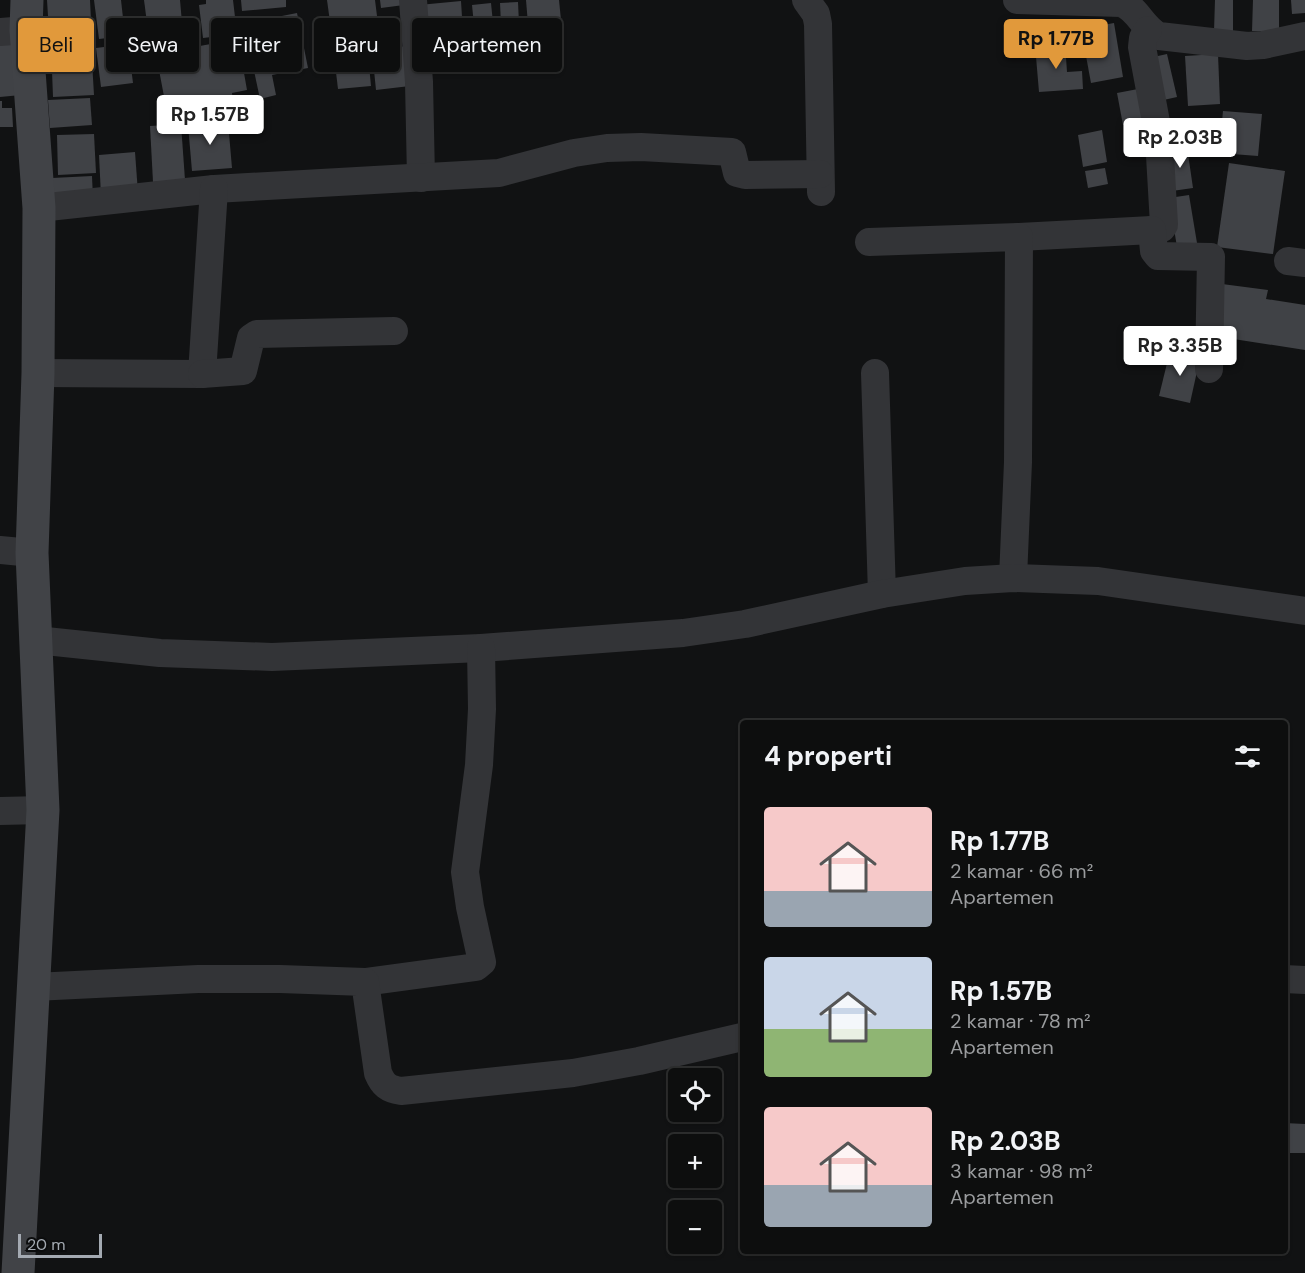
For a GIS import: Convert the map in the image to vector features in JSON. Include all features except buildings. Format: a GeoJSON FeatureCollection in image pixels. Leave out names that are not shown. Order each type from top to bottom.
{"type":"FeatureCollection","features":[{"type":"Feature","properties":{"kind":"street"},"geometry":{"type":"LineString","coordinates":[[413,0],[419,82],[421,178]]}},
{"type":"Feature","properties":{"kind":"street"},"geometry":{"type":"LineString","coordinates":[[39,208],[214,189],[499,173],[574,153],[607,148],[641,147],[732,152],[737,173],[820,183],[818,24],[816,14],[806,0]]}},
{"type":"Feature","properties":{"kind":"street"},"geometry":{"type":"LineString","coordinates":[[1017,0],[1129,5],[1148,30],[1159,36],[1247,46],[1305,36]]}},
{"type":"Feature","properties":{"kind":"street"},"geometry":{"type":"LineString","coordinates":[[869,242],[1019,237],[1162,228],[1164,225],[1159,138],[1142,47],[1143,38],[1148,30]]}},
{"type":"Feature","properties":{"kind":"street"},"geometry":{"type":"LineString","coordinates":[[18,1273],[43,810],[32,553],[38,373],[39,208],[24,72]]}},
{"type":"Feature","properties":{"kind":"street"},"geometry":{"type":"LineString","coordinates":[[202,374],[214,189]]}},
{"type":"Feature","properties":{"kind":"street"},"geometry":{"type":"LineString","coordinates":[[1152,230],[1154,251],[1158,256],[1211,256],[1209,369]]}},
{"type":"Feature","properties":{"kind":"street"},"geometry":{"type":"LineString","coordinates":[[1013,578],[1018,462],[1019,237]]}},
{"type":"Feature","properties":{"kind":"street"},"geometry":{"type":"LineString","coordinates":[[38,373],[202,374],[243,371],[251,338],[254,335],[394,331]]}},
{"type":"Feature","properties":{"kind":"street"},"geometry":{"type":"LineString","coordinates":[[875,373],[882,594]]}},
{"type":"Feature","properties":{"kind":"street"},"geometry":{"type":"LineString","coordinates":[[0,550],[32,553]]}},
{"type":"Feature","properties":{"kind":"street"},"geometry":{"type":"LineString","coordinates":[[36,640],[160,653],[272,657],[481,648],[694,631],[768,619],[882,594],[965,581],[1013,578],[1098,581],[1305,611]]}},
{"type":"Feature","properties":{"kind":"street"},"geometry":{"type":"LineString","coordinates":[[34,987],[198,979],[365,982],[476,967],[482,962],[465,872],[479,765],[482,700],[481,648]]}},
{"type":"Feature","properties":{"kind":"street"},"geometry":{"type":"LineString","coordinates":[[0,811],[43,810]]}},
{"type":"Feature","properties":{"kind":"street"},"geometry":{"type":"LineString","coordinates":[[1288,979],[1305,980]]}},
{"type":"Feature","properties":{"kind":"street"},"geometry":{"type":"LineString","coordinates":[[365,982],[378,1073],[382,1083],[390,1090],[401,1091],[573,1073],[639,1061],[740,1037]]}}]}
